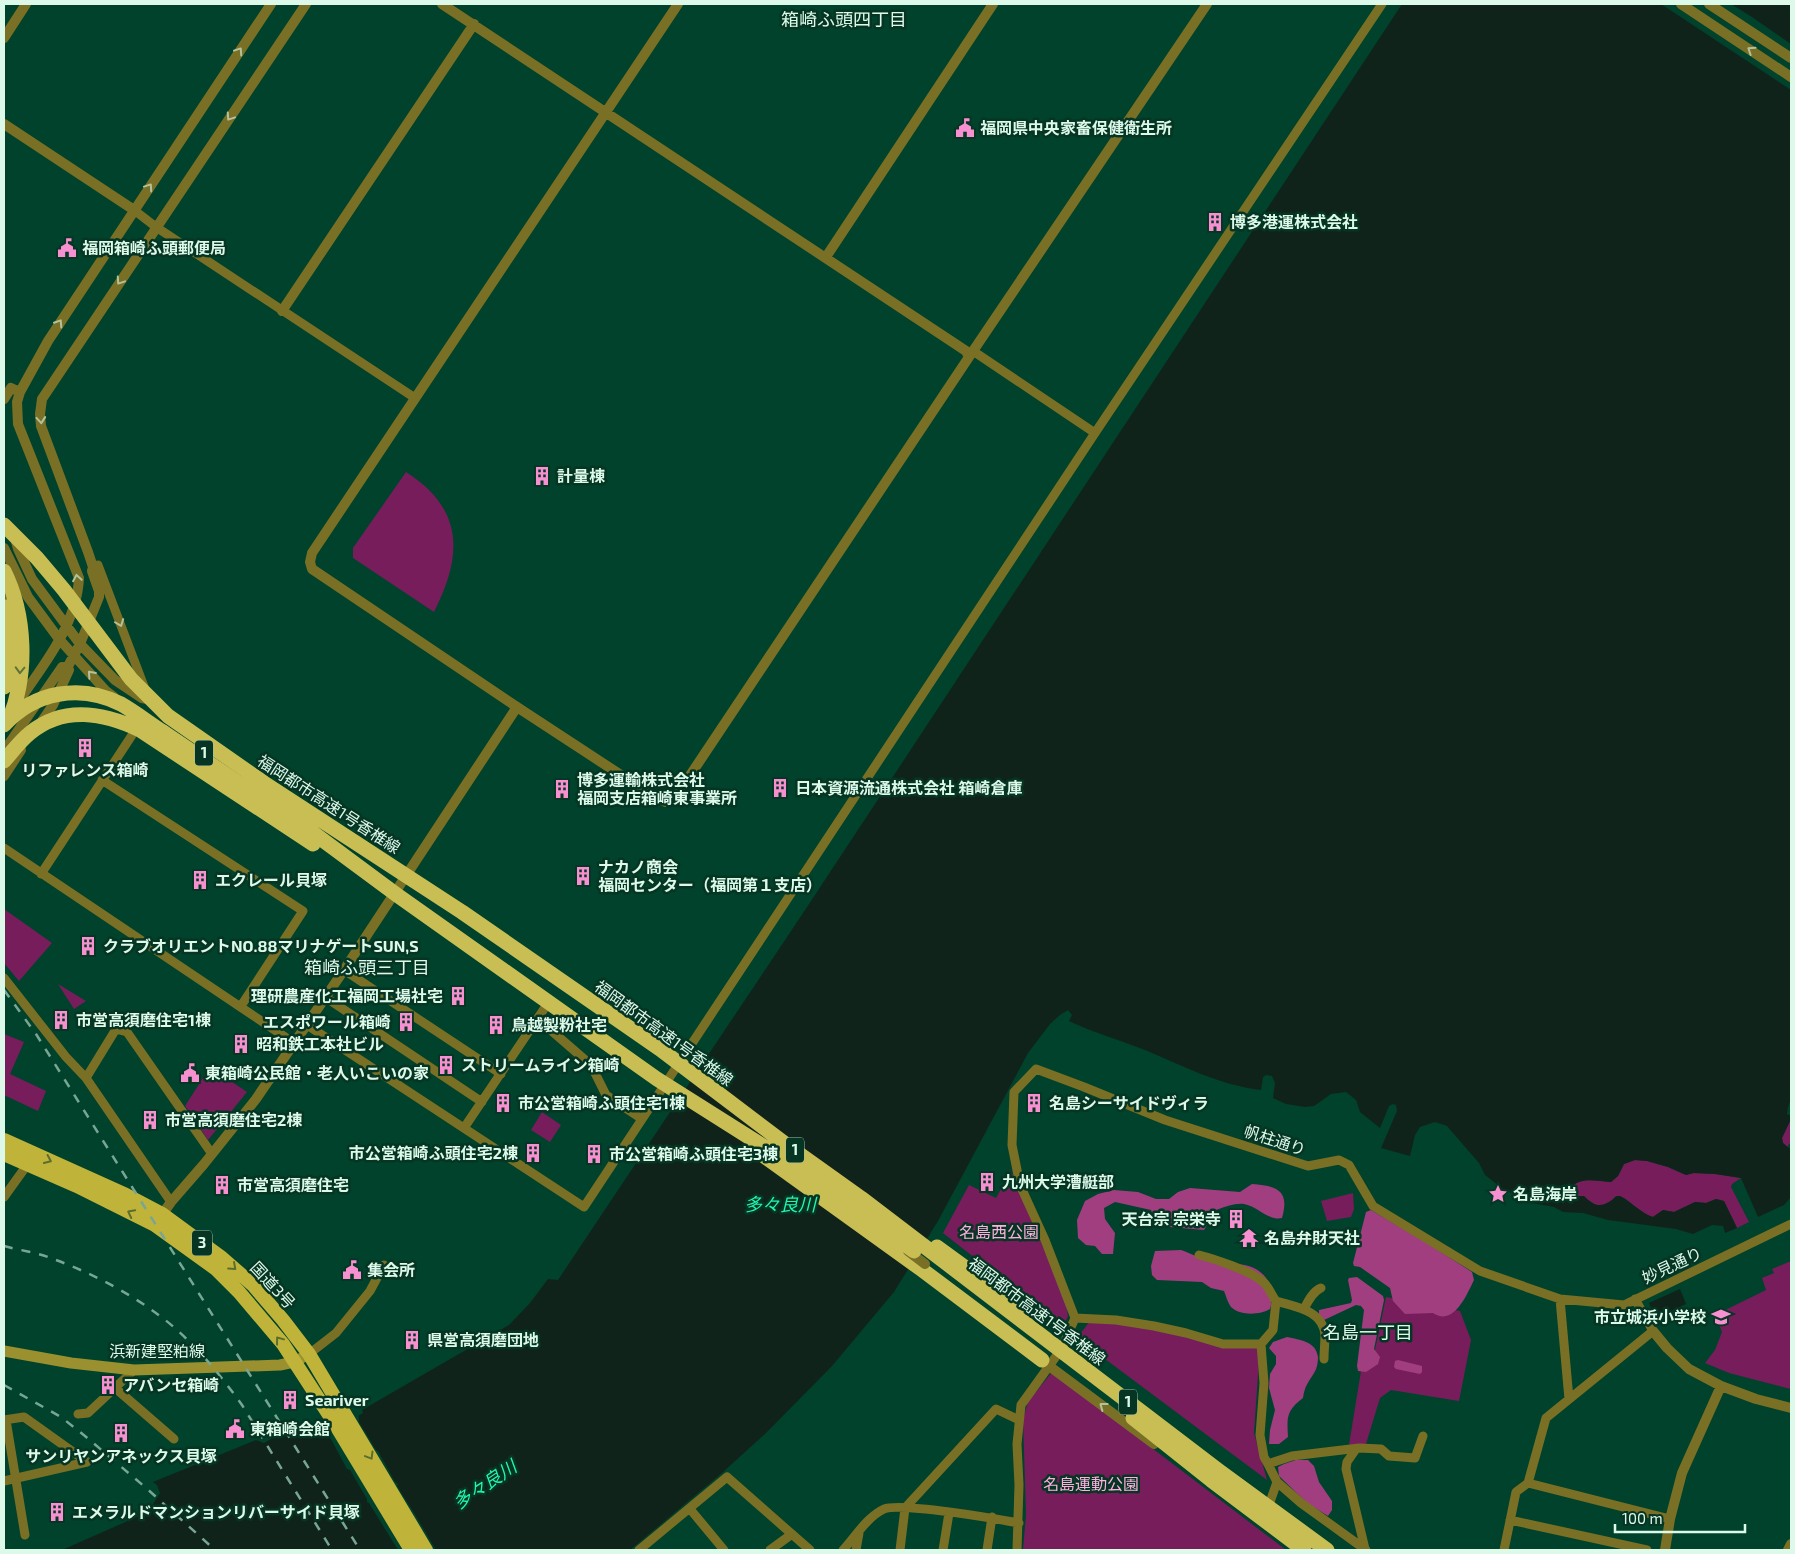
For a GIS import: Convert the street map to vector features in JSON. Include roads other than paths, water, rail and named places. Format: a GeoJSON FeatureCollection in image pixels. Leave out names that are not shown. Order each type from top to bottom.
{"type":"FeatureCollection","features":[{"type":"Feature","properties":{"kind":"highway","name":"福岡都市高速1号香椎線"},"geometry":{"type":"LineString","coordinates":[[4,523],[64,590],[131,679],[168,716],[256,778],[501,938],[861,1198],[1327,1550]]}},
{"type":"Feature","properties":{"kind":"highway","name":"福岡都市高速1号香椎線"},"geometry":{"type":"LineString","coordinates":[[4,530],[62,592],[128,680],[178,732],[447,930],[672,1089],[796,1167],[926,1259],[1037,1342],[1211,1480],[1304,1550]]}},
{"type":"Feature","properties":{"kind":"highway"},"geometry":{"type":"LineString","coordinates":[[4,571],[19,618],[22,645],[20,678],[11,715],[4,732]]}},
{"type":"Feature","properties":{"kind":"highway"},"geometry":{"type":"LineString","coordinates":[[4,596],[9,621],[10,646],[4,687]]}},
{"type":"Feature","properties":{"kind":"highway"},"geometry":{"type":"LineString","coordinates":[[4,725],[18,711],[47,696],[62,692],[81,692],[104,697],[121,704],[331,842],[365,849]]}},
{"type":"Feature","properties":{"kind":"highway"},"geometry":{"type":"LineString","coordinates":[[4,761],[31,732],[68,715],[83,713],[104,716],[124,722],[140,730],[396,900],[447,930]]}},
{"type":"Feature","properties":{"kind":"highway"},"geometry":{"type":"LineString","coordinates":[[664,1056],[706,1074],[791,1134],[1045,1363]]}},
{"type":"Feature","properties":{"kind":"highway"},"geometry":{"type":"LineString","coordinates":[[672,1089],[929,1259],[985,1282],[1046,1334]]}},
{"type":"Feature","properties":{"kind":"highway","name":"国道3号"},"geometry":{"type":"LineString","coordinates":[[4,1140],[126,1195],[159,1220],[216,1269],[239,1292],[283,1344],[294,1362],[340,1419],[426,1550]]}},
{"type":"Feature","properties":{"kind":"highway","name":"国道3号"},"geometry":{"type":"LineString","coordinates":[[4,1154],[159,1220],[222,1258],[252,1285],[309,1354],[340,1419],[411,1550]]}},
{"type":"Feature","properties":{"kind":"main road","name":"浜新建堅粕線"},"geometry":{"type":"LineString","coordinates":[[4,1351],[71,1363],[134,1370],[280,1365],[294,1362],[309,1354]]}},
{"type":"Feature","properties":{"kind":"street"},"geometry":{"type":"LineString","coordinates":[[4,38],[26,4]]}},
{"type":"Feature","properties":{"kind":"street"},"geometry":{"type":"LineString","coordinates":[[4,725],[67,625],[77,596],[78,578],[18,424],[17,402],[20,392],[48,341],[271,4]]}},
{"type":"Feature","properties":{"kind":"street"},"geometry":{"type":"LineString","coordinates":[[4,776],[53,705],[69,670],[67,668],[80,644],[100,591],[92,571],[94,567],[41,426],[42,399],[306,4]]}},
{"type":"Feature","properties":{"kind":"street"},"geometry":{"type":"LineString","coordinates":[[442,4],[966,351],[1095,433]]}},
{"type":"Feature","properties":{"kind":"street"},"geometry":{"type":"LineString","coordinates":[[678,4],[312,553],[310,562],[312,569],[517,707],[656,798],[666,802],[675,798],[1207,4]]}},
{"type":"Feature","properties":{"kind":"street"},"geometry":{"type":"LineString","coordinates":[[826,257],[993,4]]}},
{"type":"Feature","properties":{"kind":"street"},"geometry":{"type":"LineString","coordinates":[[306,1025],[584,1207],[1095,433],[1382,4]]}},
{"type":"Feature","properties":{"kind":"street"},"geometry":{"type":"LineString","coordinates":[[1681,4],[1791,77]]}},
{"type":"Feature","properties":{"kind":"street"},"geometry":{"type":"LineString","coordinates":[[1710,4],[1791,58]]}},
{"type":"Feature","properties":{"kind":"street"},"geometry":{"type":"LineString","coordinates":[[282,311],[474,24]]}},
{"type":"Feature","properties":{"kind":"street"},"geometry":{"type":"LineString","coordinates":[[4,124],[134,210],[156,228],[415,398]]}},
{"type":"Feature","properties":{"kind":"street"},"geometry":{"type":"LineString","coordinates":[[4,399],[11,388],[20,392]]}},
{"type":"Feature","properties":{"kind":"street"},"geometry":{"type":"LineString","coordinates":[[4,523],[14,536],[32,579],[80,644],[115,680],[142,698],[145,698],[351,836],[404,878],[664,1056]]}},
{"type":"Feature","properties":{"kind":"street"},"geometry":{"type":"LineString","coordinates":[[4,548],[28,598],[59,639],[106,691],[142,720],[396,890],[659,1075],[929,1259]]}},
{"type":"Feature","properties":{"kind":"street"},"geometry":{"type":"LineString","coordinates":[[94,567],[98,565],[147,692],[145,698]]}},
{"type":"Feature","properties":{"kind":"street"},"geometry":{"type":"LineString","coordinates":[[4,596],[10,644],[4,695]]}},
{"type":"Feature","properties":{"kind":"street"},"geometry":{"type":"LineString","coordinates":[[4,751],[62,667],[67,668]]}},
{"type":"Feature","properties":{"kind":"street"},"geometry":{"type":"LineString","coordinates":[[53,705],[68,692],[74,690],[89,690],[115,698]]}},
{"type":"Feature","properties":{"kind":"street"},"geometry":{"type":"LineString","coordinates":[[159,1220],[171,1202],[256,1099],[344,970],[517,707]]}},
{"type":"Feature","properties":{"kind":"street"},"geometry":{"type":"LineString","coordinates":[[42,874],[142,720]]}},
{"type":"Feature","properties":{"kind":"street"},"geometry":{"type":"LineString","coordinates":[[102,780],[303,911],[241,1006]]}},
{"type":"Feature","properties":{"kind":"street"},"geometry":{"type":"LineString","coordinates":[[4,848],[294,1042]]}},
{"type":"Feature","properties":{"kind":"street"},"geometry":{"type":"LineString","coordinates":[[344,970],[501,1074]]}},
{"type":"Feature","properties":{"kind":"street"},"geometry":{"type":"LineString","coordinates":[[4,978],[66,1057],[86,1078],[171,1202]]}},
{"type":"Feature","properties":{"kind":"street"},"geometry":{"type":"LineString","coordinates":[[325,997],[482,1102]]}},
{"type":"Feature","properties":{"kind":"street"},"geometry":{"type":"LineString","coordinates":[[464,1128],[551,998]]}},
{"type":"Feature","properties":{"kind":"street"},"geometry":{"type":"LineString","coordinates":[[538,1019],[591,1065],[606,1095],[642,1119]]}},
{"type":"Feature","properties":{"kind":"street"},"geometry":{"type":"LineString","coordinates":[[86,1078],[116,1029],[127,1032],[212,1154]]}},
{"type":"Feature","properties":{"kind":"street","name":"帆柱通り"},"geometry":{"type":"LineString","coordinates":[[1075,1318],[1048,1238],[1020,1185],[1012,1145],[1014,1092],[1036,1069],[1165,1120],[1308,1166],[1338,1160],[1349,1164],[1372,1206],[1480,1272],[1560,1299]]}},
{"type":"Feature","properties":{"kind":"street"},"geometry":{"type":"LineString","coordinates":[[4,1197],[27,1165]]}},
{"type":"Feature","properties":{"kind":"street","name":"妙見通り"},"geometry":{"type":"LineString","coordinates":[[1560,1299],[1624,1305],[1791,1224]]}},
{"type":"Feature","properties":{"kind":"street"},"geometry":{"type":"LineString","coordinates":[[1199,1255],[1218,1260],[1262,1281],[1276,1301],[1304,1309],[1319,1320],[1324,1330],[1324,1359]]}},
{"type":"Feature","properties":{"kind":"street"},"geometry":{"type":"LineString","coordinates":[[309,1354],[336,1333],[370,1291],[384,1264]]}},
{"type":"Feature","properties":{"kind":"street"},"geometry":{"type":"LineString","coordinates":[[1304,1309],[1310,1298],[1321,1288]]}},
{"type":"Feature","properties":{"kind":"street"},"geometry":{"type":"LineString","coordinates":[[1560,1299],[1569,1399]]}},
{"type":"Feature","properties":{"kind":"street"},"geometry":{"type":"LineString","coordinates":[[1635,1299],[1653,1331],[1667,1348],[1689,1369],[1721,1386],[1759,1401],[1791,1408]]}},
{"type":"Feature","properties":{"kind":"street"},"geometry":{"type":"LineString","coordinates":[[1276,1301],[1273,1330],[1261,1344],[1264,1383],[1260,1435],[1264,1457],[1277,1482],[1301,1503],[1365,1550]]}},
{"type":"Feature","properties":{"kind":"street"},"geometry":{"type":"LineString","coordinates":[[1017,1550],[1019,1523],[1017,1444],[1022,1405],[1045,1363],[1062,1348],[1075,1318],[1116,1320],[1154,1326],[1223,1344],[1261,1344]]}},
{"type":"Feature","properties":{"kind":"street"},"geometry":{"type":"LineString","coordinates":[[1504,1550],[1516,1492],[1528,1483],[1546,1418],[1653,1331]]}},
{"type":"Feature","properties":{"kind":"street"},"geometry":{"type":"LineString","coordinates":[[1046,1334],[1154,1419],[1334,1550]]}},
{"type":"Feature","properties":{"kind":"street"},"geometry":{"type":"LineString","coordinates":[[1045,1363],[1297,1550]]}},
{"type":"Feature","properties":{"kind":"street"},"geometry":{"type":"LineString","coordinates":[[78,1414],[88,1413],[134,1370]]}},
{"type":"Feature","properties":{"kind":"street"},"geometry":{"type":"LineString","coordinates":[[1665,1550],[1670,1519],[1682,1473],[1721,1386]]}},
{"type":"Feature","properties":{"kind":"street"},"geometry":{"type":"LineString","coordinates":[[114,1387],[174,1439]]}},
{"type":"Feature","properties":{"kind":"street"},"geometry":{"type":"LineString","coordinates":[[900,1550],[905,1508],[996,1409],[1019,1420]]}},
{"type":"Feature","properties":{"kind":"street"},"geometry":{"type":"LineString","coordinates":[[4,1481],[16,1478],[87,1462],[24,1417],[5,1420],[16,1478],[25,1535]]}},
{"type":"Feature","properties":{"kind":"street"},"geometry":{"type":"LineString","coordinates":[[1268,1464],[1292,1456],[1356,1448],[1380,1450],[1389,1456],[1415,1458],[1423,1436]]}},
{"type":"Feature","properties":{"kind":"street"},"geometry":{"type":"LineString","coordinates":[[1356,1448],[1347,1462],[1346,1469],[1365,1550]]}},
{"type":"Feature","properties":{"kind":"street"},"geometry":{"type":"LineString","coordinates":[[638,1550],[648,1547],[727,1477],[810,1550]]}},
{"type":"Feature","properties":{"kind":"street"},"geometry":{"type":"LineString","coordinates":[[1257,1521],[1270,1502],[1277,1482]]}},
{"type":"Feature","properties":{"kind":"street"},"geometry":{"type":"LineString","coordinates":[[1528,1483],[1670,1519]]}},
{"type":"Feature","properties":{"kind":"street"},"geometry":{"type":"LineString","coordinates":[[843,1550],[870,1520],[885,1509],[905,1508],[949,1512],[1019,1523]]}},
{"type":"Feature","properties":{"kind":"street"},"geometry":{"type":"LineString","coordinates":[[690,1509],[724,1550]]}},
{"type":"Feature","properties":{"kind":"street"},"geometry":{"type":"LineString","coordinates":[[943,1550],[949,1512]]}},
{"type":"Feature","properties":{"kind":"street"},"geometry":{"type":"LineString","coordinates":[[987,1550],[992,1518]]}},
{"type":"Feature","properties":{"kind":"street"},"geometry":{"type":"LineString","coordinates":[[1510,1520],[1647,1550]]}},
{"type":"Feature","properties":{"kind":"street"},"geometry":{"type":"LineString","coordinates":[[856,1550],[859,1532]]}},
{"type":"Feature","properties":{"kind":"street"},"geometry":{"type":"LineString","coordinates":[[770,1550],[792,1534]]}},
{"type":"Feature","properties":{"kind":"street"},"geometry":{"type":"LineString","coordinates":[[1788,1550],[1791,1544]]}},
{"type":"Feature","properties":{"kind":"water","name":"多々良川"},"geometry":{"type":"Polygon","coordinates":[[[1402,4],[1791,4],[1791,1099],[1787,1114],[1791,1116],[1791,1119],[1782,1138],[1783,1143],[1790,1149],[1791,1197],[1784,1205],[1758,1217],[1741,1178],[1715,1174],[1694,1173],[1686,1175],[1668,1167],[1647,1161],[1635,1160],[1624,1164],[1618,1176],[1611,1182],[1582,1181],[1571,1187],[1567,1192],[1568,1196],[1584,1196],[1590,1202],[1600,1205],[1608,1203],[1619,1196],[1653,1217],[1663,1210],[1674,1212],[1695,1202],[1706,1203],[1716,1199],[1724,1201],[1737,1228],[1725,1233],[1723,1226],[1712,1225],[1693,1234],[1676,1229],[1608,1220],[1583,1213],[1563,1212],[1554,1207],[1532,1203],[1503,1189],[1485,1175],[1479,1163],[1447,1126],[1435,1122],[1420,1127],[1415,1135],[1410,1156],[1381,1148],[1397,1111],[1396,1105],[1389,1106],[1380,1128],[1360,1112],[1356,1100],[1346,1092],[1331,1094],[1314,1106],[1305,1107],[1286,1104],[1273,1098],[1275,1083],[1272,1076],[1266,1075],[1263,1077],[1261,1090],[1230,1084],[1069,1021],[1072,1015],[1068,1010],[1050,1024],[1028,1053],[938,1221],[894,1292],[832,1366],[766,1433],[722,1473],[630,1550],[62,1550],[148,1512],[160,1493],[157,1485],[153,1482],[256,1440],[264,1443],[288,1429],[303,1425],[311,1432],[319,1428],[324,1436],[363,1413],[362,1410],[509,1325],[530,1303],[548,1279],[558,1280],[815,895],[1402,4]]]}},
{"type":"Feature","properties":{"kind":"water"},"geometry":{"type":"Polygon","coordinates":[[[1680,1289],[1686,1304],[1656,1318],[1649,1303],[1680,1289]]]}},
{"type":"Feature","properties":{"kind":"railway"},"geometry":{"type":"LineString","coordinates":[[4,990],[36,1034],[360,1550]]}},
{"type":"Feature","properties":{"kind":"railway"},"geometry":{"type":"LineString","coordinates":[[4,1246],[48,1257],[106,1282],[134,1298],[172,1325],[194,1346],[242,1405],[332,1550]]}},
{"type":"Feature","properties":{"kind":"railway"},"geometry":{"type":"LineString","coordinates":[[4,1385],[61,1417],[145,1487],[215,1550]]}},
{"type":"Feature","properties":{"kind":"place","name":"福岡県中央家畜保健衛生所"},"geometry":{"type":"Point","coordinates":[965,128]}},
{"type":"Feature","properties":{"kind":"place","name":"博多港運株式会社"},"geometry":{"type":"Point","coordinates":[1215,222]}},
{"type":"Feature","properties":{"kind":"place","name":"福岡箱崎ふ頭郵便局"},"geometry":{"type":"Point","coordinates":[67,248]}},
{"type":"Feature","properties":{"kind":"place","name":"計量棟"},"geometry":{"type":"Point","coordinates":[542,476]}},
{"type":"Feature","properties":{"kind":"place","name":"リファレンス箱崎"},"geometry":{"type":"Point","coordinates":[85,748]}},
{"type":"Feature","properties":{"kind":"place","name":"日本資源流通株式会社 箱崎倉庫"},"geometry":{"type":"Point","coordinates":[780,788]}},
{"type":"Feature","properties":{"kind":"place","name":"博多運輸株式会社 福岡支店箱崎東事業所"},"geometry":{"type":"Point","coordinates":[562,789]}},
{"type":"Feature","properties":{"kind":"place","name":"ナカノ商会 福岡センター（福岡第１支店）"},"geometry":{"type":"Point","coordinates":[583,876]}},
{"type":"Feature","properties":{"kind":"place","name":"エクレール貝塚"},"geometry":{"type":"Point","coordinates":[200,880]}},
{"type":"Feature","properties":{"kind":"place","name":"クラブオリエントNO.88マリナゲートSUN,S"},"geometry":{"type":"Point","coordinates":[88,946]}},
{"type":"Feature","properties":{"kind":"place","name":"理研農産化工福岡工場社宅"},"geometry":{"type":"Point","coordinates":[458,996]}},
{"type":"Feature","properties":{"kind":"place","name":"市営高須磨住宅1棟"},"geometry":{"type":"Point","coordinates":[61,1020]}},
{"type":"Feature","properties":{"kind":"place","name":"エスポワール箱崎"},"geometry":{"type":"Point","coordinates":[406,1022]}},
{"type":"Feature","properties":{"kind":"place","name":"鳥越製粉社宅"},"geometry":{"type":"Point","coordinates":[496,1025]}},
{"type":"Feature","properties":{"kind":"place","name":"昭和鉄工本社ビル"},"geometry":{"type":"Point","coordinates":[241,1044]}},
{"type":"Feature","properties":{"kind":"place","name":"ストリームライン箱崎"},"geometry":{"type":"Point","coordinates":[446,1065]}},
{"type":"Feature","properties":{"kind":"place","name":"東箱崎公民館・老人いこいの家"},"geometry":{"type":"Point","coordinates":[190,1073]}},
{"type":"Feature","properties":{"kind":"place","name":"市公営箱崎ふ頭住宅1棟"},"geometry":{"type":"Point","coordinates":[503,1103]}},
{"type":"Feature","properties":{"kind":"place","name":"名島シーサイドヴィラ"},"geometry":{"type":"Point","coordinates":[1034,1103]}},
{"type":"Feature","properties":{"kind":"place","name":"市営高須磨住宅2棟"},"geometry":{"type":"Point","coordinates":[150,1120]}},
{"type":"Feature","properties":{"kind":"place","name":"市公営箱崎ふ頭住宅2棟"},"geometry":{"type":"Point","coordinates":[533,1153]}},
{"type":"Feature","properties":{"kind":"place","name":"市公営箱崎ふ頭住宅3棟"},"geometry":{"type":"Point","coordinates":[594,1154]}},
{"type":"Feature","properties":{"kind":"place","name":"九州大学漕艇部"},"geometry":{"type":"Point","coordinates":[987,1182]}},
{"type":"Feature","properties":{"kind":"place","name":"市営高須磨住宅"},"geometry":{"type":"Point","coordinates":[222,1185]}},
{"type":"Feature","properties":{"kind":"place","name":"名島海岸"},"geometry":{"type":"Point","coordinates":[1498,1194]}},
{"type":"Feature","properties":{"kind":"place","name":"天台宗 宗栄寺"},"geometry":{"type":"Point","coordinates":[1236,1219]}},
{"type":"Feature","properties":{"kind":"place","name":"名島弁財天社"},"geometry":{"type":"Point","coordinates":[1249,1238]}},
{"type":"Feature","properties":{"kind":"place","name":"集会所"},"geometry":{"type":"Point","coordinates":[352,1270]}},
{"type":"Feature","properties":{"kind":"place","name":"市立城浜小学校"},"geometry":{"type":"Point","coordinates":[1721,1317]}},
{"type":"Feature","properties":{"kind":"place","name":"県営高須磨団地"},"geometry":{"type":"Point","coordinates":[412,1340]}},
{"type":"Feature","properties":{"kind":"place","name":"アバンセ箱崎"},"geometry":{"type":"Point","coordinates":[108,1385]}},
{"type":"Feature","properties":{"kind":"place","name":"Seariver"},"geometry":{"type":"Point","coordinates":[290,1400]}},
{"type":"Feature","properties":{"kind":"place","name":"東箱崎会館"},"geometry":{"type":"Point","coordinates":[235,1429]}},
{"type":"Feature","properties":{"kind":"place","name":"サンリヤンアネックス貝塚"},"geometry":{"type":"Point","coordinates":[121,1433]}},
{"type":"Feature","properties":{"kind":"place","name":"エメラルドマンションリバーサイド貝塚"},"geometry":{"type":"Point","coordinates":[57,1512]}},
{"type":"Feature","properties":{"kind":"district","name":"箱崎ふ頭四丁目"},"geometry":{"type":"Point","coordinates":[844,20]}},
{"type":"Feature","properties":{"kind":"district","name":"箱崎ふ頭三丁目"},"geometry":{"type":"Point","coordinates":[367,968]}},
{"type":"Feature","properties":{"kind":"district","name":"名島一丁目"},"geometry":{"type":"Point","coordinates":[1368,1333]}},
{"type":"Feature","properties":{"kind":"park label","name":"名島西公園"},"geometry":{"type":"Point","coordinates":[999,1232]}},
{"type":"Feature","properties":{"kind":"park label","name":"名島運動公園"},"geometry":{"type":"Point","coordinates":[1091,1484]}}]}
